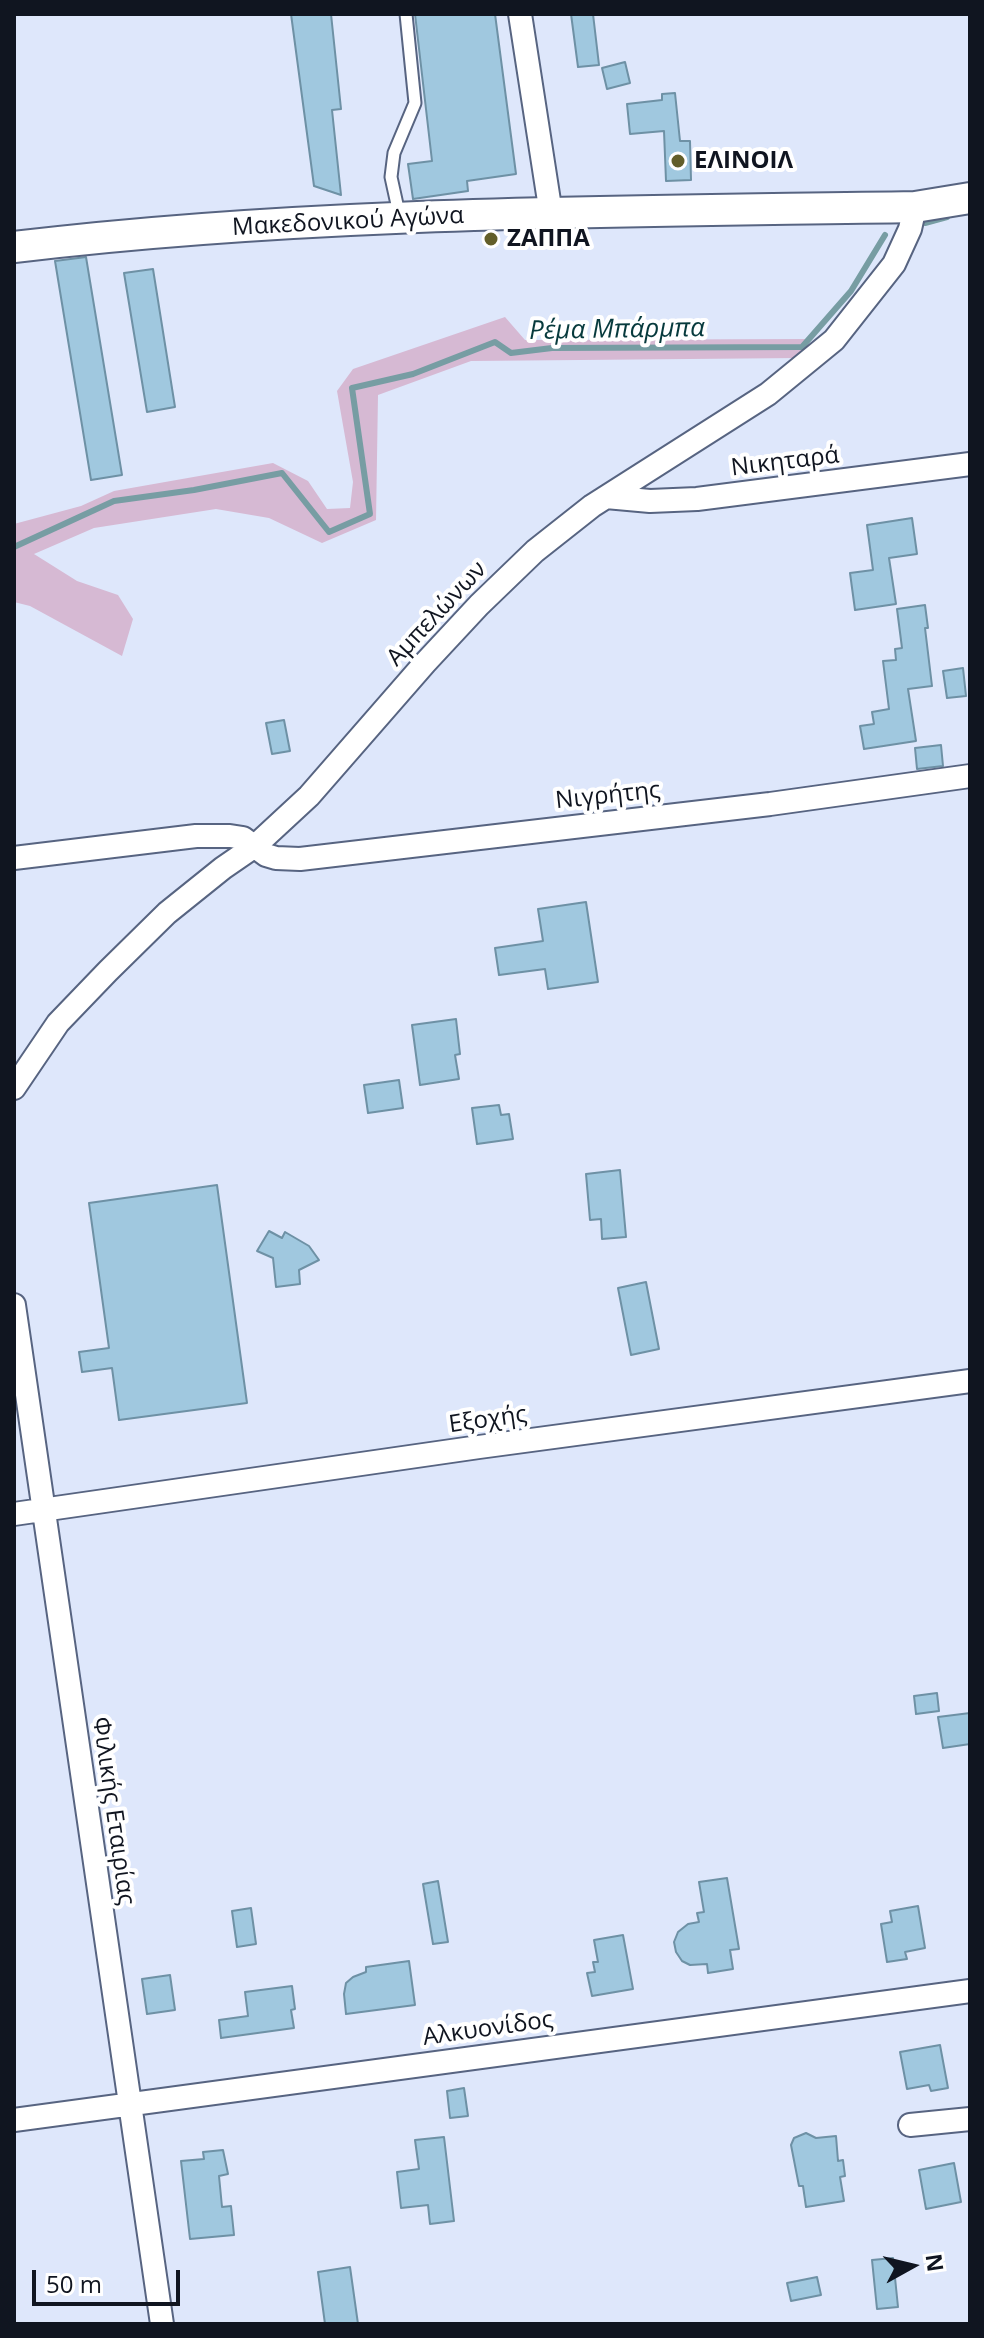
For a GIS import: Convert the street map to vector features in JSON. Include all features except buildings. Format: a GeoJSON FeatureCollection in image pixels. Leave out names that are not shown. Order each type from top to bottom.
{"type":"FeatureCollection","features":[{"type":"Feature","properties":{"kind":"main road","name":"Μακεδονικού Αγώνα"},"geometry":{"type":"LineString","coordinates":[[14,247],[141,233],[400,218],[915,207],[970,198]]}},
{"type":"Feature","properties":{"kind":"street"},"geometry":{"type":"LineString","coordinates":[[520,14],[551,214]]}},
{"type":"Feature","properties":{"kind":"street","name":"Αμπελώνων"},"geometry":{"type":"LineString","coordinates":[[14,1088],[58,1023],[108,971],[167,913],[255,846],[309,796],[479,605],[535,551],[606,497],[768,394],[834,340],[894,264],[910,229],[915,207]]}},
{"type":"Feature","properties":{"kind":"street","name":"Νικηταρά"},"geometry":{"type":"LineString","coordinates":[[606,497],[650,501],[697,499],[970,464]]}},
{"type":"Feature","properties":{"kind":"street","name":"Νιγρήτης"},"geometry":{"type":"LineString","coordinates":[[14,858],[196,836],[230,836],[243,838],[266,855],[300,859],[770,804],[970,776]]}},
{"type":"Feature","properties":{"kind":"street","name":"Φιλικής Εταιρίας"},"geometry":{"type":"LineString","coordinates":[[14,1305],[162,2324]]}},
{"type":"Feature","properties":{"kind":"street","name":"Εξοχής"},"geometry":{"type":"LineString","coordinates":[[14,1514],[970,1381]]}},
{"type":"Feature","properties":{"kind":"street","name":"Αλκυονίδος"},"geometry":{"type":"LineString","coordinates":[[14,2120],[970,1991]]}},
{"type":"Feature","properties":{"kind":"street"},"geometry":{"type":"LineString","coordinates":[[910,2125],[970,2119]]}},
{"type":"Feature","properties":{"kind":"lane"},"geometry":{"type":"LineString","coordinates":[[400,218],[391,177],[394,153],[415,103],[406,14]]}},
{"type":"Feature","properties":{"kind":"shaded area"},"geometry":{"type":"Polygon","coordinates":[[[505,317],[525,340],[810,339],[798,358],[471,361],[378,395],[376,520],[322,543],[269,518],[216,509],[94,528],[34,554],[77,581],[118,595],[133,619],[122,656],[30,606],[14,602],[14,524],[81,506],[114,491],[273,463],[308,481],[327,509],[350,508],[353,482],[337,391],[353,369],[505,317]]]}},
{"type":"Feature","properties":{"kind":"waterway","name":"Ρέμα Μπάρμπα"},"geometry":{"type":"LineString","coordinates":[[925,223],[947,217]]}},
{"type":"Feature","properties":{"kind":"waterway","name":"Ρέμα Μπάρμπα"},"geometry":{"type":"LineString","coordinates":[[14,547],[114,501],[282,473],[329,532],[370,514],[352,388],[413,374],[495,342],[511,353],[552,348],[802,347],[851,291],[885,235]]}},
{"type":"Feature","properties":{"kind":"place","name":"ΕΛΙΝΟΙΛ"},"geometry":{"type":"Point","coordinates":[678,161]}},
{"type":"Feature","properties":{"kind":"place","name":"ΖΑΠΠΑ"},"geometry":{"type":"Point","coordinates":[491,239]}}]}
